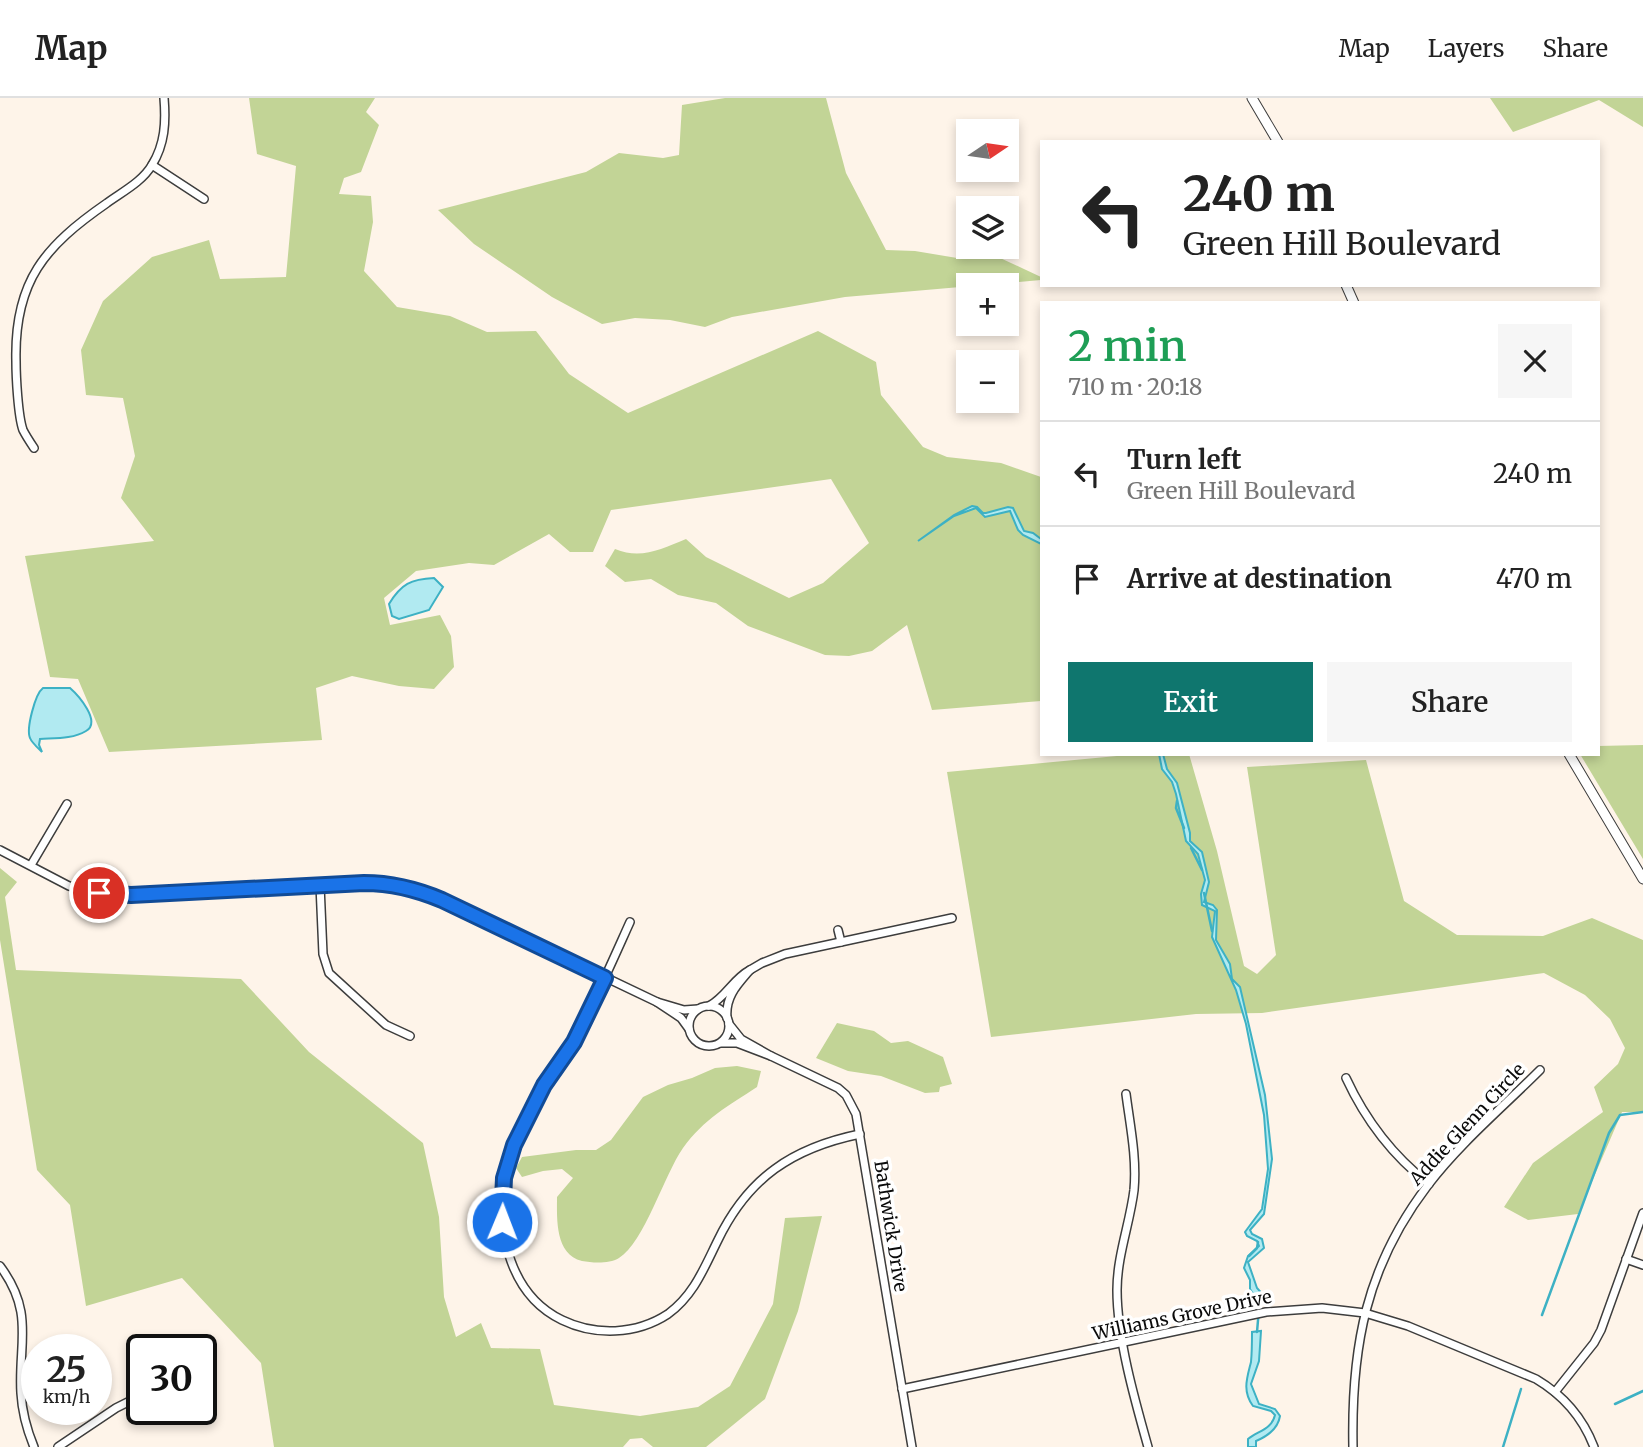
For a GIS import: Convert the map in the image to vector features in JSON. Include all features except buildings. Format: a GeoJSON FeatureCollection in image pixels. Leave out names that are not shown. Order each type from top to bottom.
{"type":"FeatureCollection","features":[{"type":"Feature","properties":{"kind":"street"},"geometry":{"type":"LineString","coordinates":[[34,448],[22,428],[16,368],[15,333],[27,287],[41,261],[57,241],[76,224],[136,182],[152,165],[161,146],[166,122],[164,98]]}},
{"type":"Feature","properties":{"kind":"street"},"geometry":{"type":"LineString","coordinates":[[1252,98],[1277,140]]}},
{"type":"Feature","properties":{"kind":"street"},"geometry":{"type":"LineString","coordinates":[[152,165],[204,199]]}},
{"type":"Feature","properties":{"kind":"street"},"geometry":{"type":"LineString","coordinates":[[1570,756],[1643,878]]}},
{"type":"Feature","properties":{"kind":"street"},"geometry":{"type":"LineString","coordinates":[[31,865],[67,804]]}},
{"type":"Feature","properties":{"kind":"street"},"geometry":{"type":"LineString","coordinates":[[0,850],[69,886],[110,894],[382,884],[418,891],[458,907],[657,1002],[684,1010],[716,1002],[735,980],[775,957],[952,918]]}},
{"type":"Feature","properties":{"kind":"street"},"geometry":{"type":"LineString","coordinates":[[320,885],[323,954],[329,973],[386,1025],[410,1037]]}},
{"type":"Feature","properties":{"kind":"street"},"geometry":{"type":"LineString","coordinates":[[630,922],[574,1042],[532,1106],[514,1145],[504,1178],[502,1222],[516,1275],[526,1290],[554,1316],[579,1327],[603,1331],[634,1328],[663,1316],[677,1306],[694,1287],[731,1215],[760,1180],[777,1166],[803,1151],[860,1134]]}},
{"type":"Feature","properties":{"kind":"street"},"geometry":{"type":"LineString","coordinates":[[838,930],[841,942]]}},
{"type":"Feature","properties":{"kind":"street"},"geometry":{"type":"LineString","coordinates":[[657,1002],[681,1018],[691,1034],[702,1044],[717,1044],[727,1035],[730,995],[750,970]]}},
{"type":"Feature","properties":{"kind":"street"},"geometry":{"type":"LineString","coordinates":[[703,1007],[718,1009],[728,1021]]}},
{"type":"Feature","properties":{"kind":"street"},"geometry":{"type":"LineString","coordinates":[[691,1034],[691,1018],[703,1007]]}},
{"type":"Feature","properties":{"kind":"street","name":"Bathwick Drive"},"geometry":{"type":"LineString","coordinates":[[728,1021],[741,1039],[842,1091],[854,1109],[912,1447]]}},
{"type":"Feature","properties":{"kind":"street","name":"Bathwick Drive"},"geometry":{"type":"LineString","coordinates":[[717,1044],[734,1042],[771,1056]]}},
{"type":"Feature","properties":{"kind":"street","name":"Addie Glenn Circle"},"geometry":{"type":"LineString","coordinates":[[1353,1447],[1353,1382],[1365,1313],[1387,1253],[1429,1184],[1540,1070]]}},
{"type":"Feature","properties":{"kind":"street"},"geometry":{"type":"LineString","coordinates":[[1346,1078],[1358,1103],[1382,1137],[1404,1163],[1429,1184]]}},
{"type":"Feature","properties":{"kind":"street"},"geometry":{"type":"LineString","coordinates":[[1126,1094],[1134,1178],[1118,1278],[1118,1306],[1148,1447]]}},
{"type":"Feature","properties":{"kind":"street"},"geometry":{"type":"LineString","coordinates":[[1555,1392],[1598,1336],[1643,1213]]}},
{"type":"Feature","properties":{"kind":"street"},"geometry":{"type":"LineString","coordinates":[[1626,1259],[1643,1265]]}},
{"type":"Feature","properties":{"kind":"street"},"geometry":{"type":"LineString","coordinates":[[0,1266],[13,1290],[22,1318],[24,1332],[21,1396],[34,1447]]}},
{"type":"Feature","properties":{"kind":"street","name":"Williams Grove Drive"},"geometry":{"type":"LineString","coordinates":[[902,1389],[1266,1312],[1322,1308],[1365,1313],[1398,1322],[1522,1373],[1555,1392],[1578,1417],[1594,1447]]}},
{"type":"Feature","properties":{"kind":"street"},"geometry":{"type":"LineString","coordinates":[[58,1447],[126,1403]]}},
{"type":"Feature","properties":{"kind":"green space"},"geometry":{"type":"Polygon","coordinates":[[[249,98],[375,98],[366,112],[379,125],[361,172],[344,178],[339,194],[371,196],[373,222],[364,271],[397,307],[450,316],[487,332],[536,331],[569,374],[628,413],[818,331],[876,362],[881,395],[923,447],[947,457],[1001,463],[1040,477],[1040,701],[932,710],[907,625],[872,651],[849,656],[825,655],[748,626],[716,603],[678,595],[651,579],[625,582],[605,566],[615,549],[642,553],[686,539],[706,557],[789,598],[823,583],[869,543],[831,479],[611,510],[593,552],[570,552],[549,534],[494,565],[469,563],[416,571],[384,598],[390,625],[440,615],[451,636],[454,667],[434,689],[399,686],[352,676],[316,688],[322,740],[109,752],[78,679],[50,677],[25,556],[154,541],[121,498],[135,456],[123,398],[86,395],[81,350],[103,301],[152,257],[209,240],[220,279],[286,277],[296,166],[257,154],[249,98]]]}},
{"type":"Feature","properties":{"kind":"green space"},"geometry":{"type":"Polygon","coordinates":[[[725,98],[826,98],[846,173],[886,250],[915,251],[956,259],[1002,259],[1040,277],[1040,280],[1019,282],[1019,273],[956,273],[956,287],[845,297],[732,317],[705,327],[670,320],[635,318],[602,324],[552,297],[474,244],[438,210],[586,172],[619,153],[663,158],[679,155],[682,105],[725,98]]]}},
{"type":"Feature","properties":{"kind":"green space"},"geometry":{"type":"Polygon","coordinates":[[[1490,98],[1643,98],[1643,127],[1599,100],[1513,132],[1490,98]]]}},
{"type":"Feature","properties":{"kind":"green space"},"geometry":{"type":"Polygon","coordinates":[[[1643,745],[1643,859],[1581,756],[1600,756],[1600,746],[1643,745]]]}},
{"type":"Feature","properties":{"kind":"green space"},"geometry":{"type":"Polygon","coordinates":[[[1117,756],[1190,756],[1217,851],[1244,966],[1257,974],[1276,955],[1247,767],[1366,760],[1404,901],[1457,935],[1543,936],[1592,918],[1643,940],[1643,1112],[1622,1112],[1578,1214],[1528,1220],[1504,1207],[1533,1163],[1603,1112],[1594,1087],[1618,1064],[1625,1048],[1610,1019],[1585,995],[1544,973],[1262,1013],[1196,1014],[991,1037],[947,772],[1117,756]]]}},
{"type":"Feature","properties":{"kind":"green space"},"geometry":{"type":"Polygon","coordinates":[[[0,868],[17,882],[5,897],[16,970],[241,979],[309,1052],[423,1143],[439,1217],[444,1297],[456,1337],[481,1323],[491,1348],[540,1349],[554,1405],[640,1416],[698,1407],[730,1386],[773,1304],[785,1218],[822,1216],[798,1311],[765,1399],[706,1447],[653,1447],[642,1438],[630,1439],[623,1447],[274,1447],[261,1363],[182,1278],[86,1306],[70,1205],[37,1170],[0,940],[0,868]]]}},
{"type":"Feature","properties":{"kind":"green space"},"geometry":{"type":"Polygon","coordinates":[[[837,1023],[874,1031],[891,1043],[908,1041],[943,1057],[952,1084],[940,1087],[939,1092],[925,1093],[881,1076],[848,1071],[816,1058],[837,1023]]]}},
{"type":"Feature","properties":{"kind":"green space"},"geometry":{"type":"Polygon","coordinates":[[[737,1066],[761,1071],[757,1087],[717,1114],[699,1129],[683,1148],[645,1224],[628,1250],[619,1258],[606,1262],[586,1262],[573,1257],[562,1244],[559,1235],[557,1197],[573,1178],[562,1169],[522,1177],[516,1168],[522,1157],[596,1150],[611,1140],[643,1097],[715,1068],[737,1066]]]}},
{"type":"Feature","properties":{"kind":"water"},"geometry":{"type":"Polygon","coordinates":[[[972,506],[977,507],[983,513],[1013,508],[1024,531],[1040,538],[1040,544],[1018,530],[1010,511],[985,517],[976,508],[954,516],[918,541],[954,515],[972,506]]]}},
{"type":"Feature","properties":{"kind":"water"},"geometry":{"type":"Polygon","coordinates":[[[434,578],[443,587],[429,610],[399,619],[392,616],[389,604],[402,587],[413,581],[434,578]]]}},
{"type":"Feature","properties":{"kind":"water"},"geometry":{"type":"Polygon","coordinates":[[[43,688],[70,688],[87,709],[91,721],[86,731],[75,735],[40,739],[42,752],[32,742],[29,734],[34,704],[43,688]]]}},
{"type":"Feature","properties":{"kind":"water"},"geometry":{"type":"Polygon","coordinates":[[[1159,756],[1164,756],[1167,769],[1177,783],[1190,841],[1202,852],[1209,882],[1204,902],[1213,905],[1217,910],[1216,940],[1230,964],[1232,979],[1240,987],[1265,1095],[1272,1159],[1264,1214],[1250,1230],[1262,1239],[1264,1248],[1248,1262],[1257,1288],[1264,1296],[1256,1298],[1250,1289],[1250,1280],[1244,1268],[1248,1256],[1259,1246],[1257,1241],[1245,1232],[1262,1209],[1268,1169],[1264,1115],[1246,1024],[1236,990],[1212,937],[1215,911],[1202,905],[1201,894],[1205,880],[1198,854],[1186,841],[1172,782],[1162,769],[1159,756]]]}},
{"type":"Feature","properties":{"kind":"water"},"geometry":{"type":"Polygon","coordinates":[[[1261,1331],[1259,1361],[1251,1384],[1259,1404],[1275,1409],[1280,1416],[1272,1432],[1256,1441],[1256,1447],[1248,1447],[1248,1439],[1268,1427],[1275,1415],[1271,1411],[1253,1406],[1246,1390],[1252,1332],[1261,1331]]]}},
{"type":"Feature","properties":{"kind":"waterway"},"geometry":{"type":"LineString","coordinates":[[1177,801],[1176,808],[1184,828]]}},
{"type":"Feature","properties":{"kind":"waterway"},"geometry":{"type":"LineString","coordinates":[[1191,848],[1202,870]]}},
{"type":"Feature","properties":{"kind":"waterway"},"geometry":{"type":"LineString","coordinates":[[1204,893],[1212,931]]}},
{"type":"Feature","properties":{"kind":"waterway"},"geometry":{"type":"LineString","coordinates":[[1542,1315],[1609,1133],[1620,1115],[1643,1112]]}},
{"type":"Feature","properties":{"kind":"waterway"},"geometry":{"type":"LineString","coordinates":[[1249,1256],[1257,1248],[1258,1242]]}},
{"type":"Feature","properties":{"kind":"waterway"},"geometry":{"type":"LineString","coordinates":[[1257,1332],[1258,1294]]}},
{"type":"Feature","properties":{"kind":"waterway"},"geometry":{"type":"LineString","coordinates":[[1503,1447],[1521,1389]]}},
{"type":"Feature","properties":{"kind":"waterway"},"geometry":{"type":"LineString","coordinates":[[1615,1404],[1643,1391]]}},
{"type":"Feature","properties":{"kind":"route"},"geometry":{"type":"LineString","coordinates":[[99,893],[131,895],[364,883],[390,884],[442,900],[605,978],[574,1042],[532,1106],[509,1156],[504,1178],[502,1222]]}}]}
